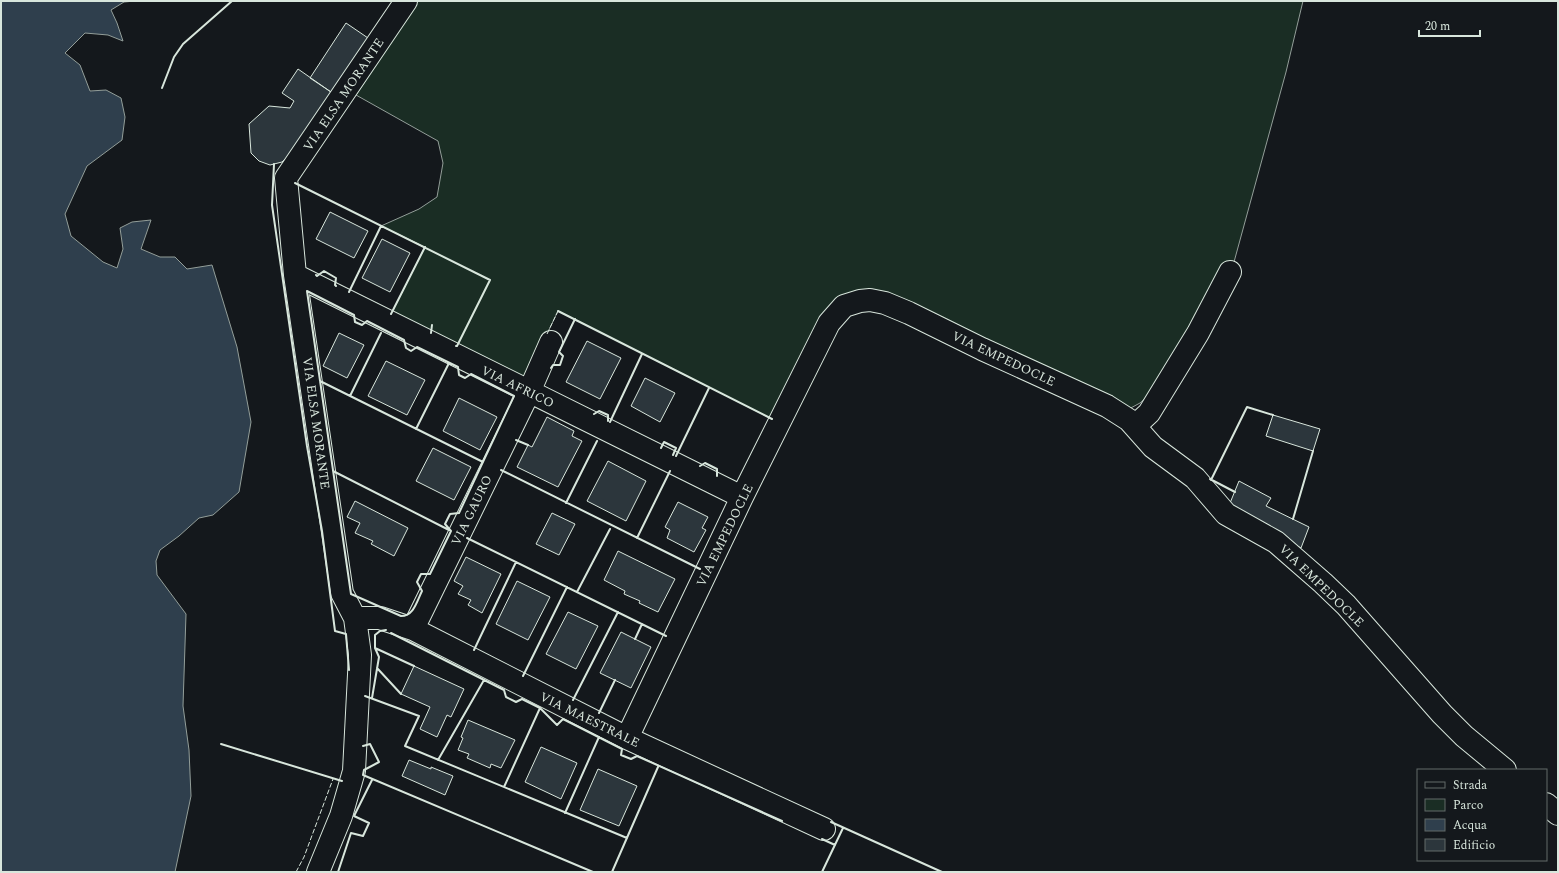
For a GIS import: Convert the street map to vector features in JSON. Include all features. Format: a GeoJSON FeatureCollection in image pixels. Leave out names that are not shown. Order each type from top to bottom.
{"type":"FeatureCollection","features":[{"type":"Feature","properties":{"kind":"street","name":"VIA ELSA MORANTE"},"geometry":{"type":"LineString","coordinates":[[318,872],[341,816],[354,771],[360,655],[355,618],[342,593],[295,276],[286,178],[406,1]]}},
{"type":"Feature","properties":{"kind":"street"},"geometry":{"type":"LineString","coordinates":[[1135,426],[1149,413],[1198,333],[1230,272]]}},
{"type":"Feature","properties":{"kind":"street","name":"VIA AFRICO"},"geometry":{"type":"LineString","coordinates":[[295,276],[742,497]]}},
{"type":"Feature","properties":{"kind":"street","name":"VIA EMPEDOCLE"},"geometry":{"type":"LineString","coordinates":[[627,738],[742,497],[829,323],[844,306],[860,300],[870,300],[884,303],[909,313],[982,349],[1107,406],[1129,420],[1153,447],[1195,478],[1226,514],[1276,542],[1323,583],[1346,605],[1442,714],[1464,736],[1504,769]]}},
{"type":"Feature","properties":{"kind":"street","name":"VIA GAURO"},"geometry":{"type":"LineString","coordinates":[[413,629],[529,392],[551,342]]}},
{"type":"Feature","properties":{"kind":"street","name":"VIA MAESTRALE"},"geometry":{"type":"LineString","coordinates":[[355,618],[380,618],[413,629],[627,738],[824,829]]}},
{"type":"Feature","properties":{"kind":"street"},"geometry":{"type":"LineString","coordinates":[[1547,805],[1558,814]]}},
{"type":"Feature","properties":{"kind":"green space"},"geometry":{"type":"Polygon","coordinates":[[[418,1],[1303,1],[1286,72],[1234,262],[1225,265],[1156,389],[1140,403],[1127,410],[856,294],[774,420],[558,311],[525,380],[391,314],[425,247],[381,226],[419,209],[437,197],[443,163],[438,141],[356,95],[418,1]]]}},
{"type":"Feature","properties":{"kind":"water"},"geometry":{"type":"Polygon","coordinates":[[[1,1],[135,1],[124,2],[111,10],[123,41],[108,35],[85,33],[65,53],[80,65],[90,91],[106,90],[121,98],[125,117],[122,140],[87,166],[65,214],[71,236],[103,262],[117,268],[123,249],[120,228],[132,222],[151,220],[141,249],[160,257],[175,257],[187,269],[212,265],[237,347],[251,422],[239,492],[213,515],[199,518],[179,536],[160,550],[156,561],[157,575],[186,614],[183,706],[189,750],[191,796],[175,872],[1,872],[1,1]]]}},
{"type":"Feature","properties":{"kind":"building"},"geometry":{"type":"Polygon","coordinates":[[[346,23],[368,38],[331,92],[310,78],[346,23]]]}},
{"type":"Feature","properties":{"kind":"building"},"geometry":{"type":"Polygon","coordinates":[[[298,69],[331,92],[295,149],[282,162],[270,165],[259,161],[251,153],[249,124],[269,106],[290,108],[294,101],[282,93],[298,69]]]}},
{"type":"Feature","properties":{"kind":"building"},"geometry":{"type":"Polygon","coordinates":[[[330,212],[368,231],[354,258],[316,239],[330,212]]]}},
{"type":"Feature","properties":{"kind":"building"},"geometry":{"type":"Polygon","coordinates":[[[382,239],[410,253],[390,292],[362,278],[382,239]]]}},
{"type":"Feature","properties":{"kind":"building"},"geometry":{"type":"Polygon","coordinates":[[[339,333],[364,345],[347,378],[323,366],[339,333]]]}},
{"type":"Feature","properties":{"kind":"building"},"geometry":{"type":"Polygon","coordinates":[[[587,341],[621,358],[600,399],[566,382],[587,341]]]}},
{"type":"Feature","properties":{"kind":"building"},"geometry":{"type":"Polygon","coordinates":[[[386,361],[425,380],[407,415],[368,396],[386,361]]]}},
{"type":"Feature","properties":{"kind":"building"},"geometry":{"type":"Polygon","coordinates":[[[645,378],[675,393],[660,422],[631,406],[645,378]]]}},
{"type":"Feature","properties":{"kind":"building"},"geometry":{"type":"Polygon","coordinates":[[[459,398],[497,417],[480,450],[443,431],[459,398]]]}},
{"type":"Feature","properties":{"kind":"building"},"geometry":{"type":"Polygon","coordinates":[[[1273,415],[1320,429],[1313,451],[1266,436],[1273,415]]]}},
{"type":"Feature","properties":{"kind":"building"},"geometry":{"type":"Polygon","coordinates":[[[547,417],[574,431],[572,436],[582,441],[558,487],[517,467],[528,445],[532,447],[547,417]]]}},
{"type":"Feature","properties":{"kind":"building"},"geometry":{"type":"Polygon","coordinates":[[[433,448],[471,467],[454,500],[416,481],[433,448]]]}},
{"type":"Feature","properties":{"kind":"building"},"geometry":{"type":"Polygon","coordinates":[[[608,461],[646,481],[626,521],[587,501],[608,461]]]}},
{"type":"Feature","properties":{"kind":"building"},"geometry":{"type":"Polygon","coordinates":[[[1239,481],[1271,498],[1266,506],[1309,527],[1301,548],[1228,508],[1239,481]]]}},
{"type":"Feature","properties":{"kind":"building"},"geometry":{"type":"Polygon","coordinates":[[[355,501],[408,528],[394,556],[371,544],[373,541],[355,533],[360,523],[347,517],[355,501]]]}},
{"type":"Feature","properties":{"kind":"building"},"geometry":{"type":"Polygon","coordinates":[[[678,502],[708,517],[702,528],[706,530],[694,552],[667,538],[670,530],[665,527],[678,502]]]}},
{"type":"Feature","properties":{"kind":"building"},"geometry":{"type":"Polygon","coordinates":[[[552,513],[575,524],[559,555],[536,544],[552,513]]]}},
{"type":"Feature","properties":{"kind":"building"},"geometry":{"type":"Polygon","coordinates":[[[618,551],[675,579],[658,612],[639,603],[640,601],[624,594],[625,591],[604,580],[618,551]]]}},
{"type":"Feature","properties":{"kind":"building"},"geometry":{"type":"Polygon","coordinates":[[[466,557],[501,574],[482,613],[468,605],[471,600],[458,594],[463,586],[454,581],[466,557]]]}},
{"type":"Feature","properties":{"kind":"building"},"geometry":{"type":"Polygon","coordinates":[[[517,581],[550,597],[528,640],[496,624],[517,581]]]}},
{"type":"Feature","properties":{"kind":"building"},"geometry":{"type":"Polygon","coordinates":[[[568,612],[598,626],[576,669],[546,654],[568,612]]]}},
{"type":"Feature","properties":{"kind":"building"},"geometry":{"type":"Polygon","coordinates":[[[621,632],[651,647],[631,688],[600,673],[621,632]]]}},
{"type":"Feature","properties":{"kind":"building"},"geometry":{"type":"Polygon","coordinates":[[[414,666],[464,689],[451,717],[447,715],[437,737],[420,729],[430,707],[401,694],[414,666]]]}},
{"type":"Feature","properties":{"kind":"building"},"geometry":{"type":"Polygon","coordinates":[[[468,720],[515,740],[501,768],[491,764],[490,768],[467,758],[469,754],[458,750],[463,738],[461,737],[468,720]]]}},
{"type":"Feature","properties":{"kind":"building"},"geometry":{"type":"Polygon","coordinates":[[[541,747],[577,763],[561,799],[525,782],[541,747]]]}},
{"type":"Feature","properties":{"kind":"building"},"geometry":{"type":"Polygon","coordinates":[[[409,760],[453,776],[445,795],[402,776],[409,760]]]}},
{"type":"Feature","properties":{"kind":"building"},"geometry":{"type":"Polygon","coordinates":[[[598,769],[637,786],[619,826],[580,810],[598,769]]]}},
{"type":"Feature","properties":{"kind":"fence"},"geometry":{"type":"LineString","coordinates":[[547,334],[558,311]]}},
{"type":"Feature","properties":{"kind":"fence"},"geometry":{"type":"LineString","coordinates":[[296,872],[304,857],[333,779]]}},
{"type":"Feature","properties":{"kind":"wall"},"geometry":{"type":"LineString","coordinates":[[162,88],[174,57],[183,44],[232,1]]}},
{"type":"Feature","properties":{"kind":"wall"},"geometry":{"type":"LineString","coordinates":[[274,164],[272,205],[307,446],[322,531],[335,631],[346,634],[349,670]]}},
{"type":"Feature","properties":{"kind":"wall"},"geometry":{"type":"LineString","coordinates":[[295,183],[490,280],[456,346]]}},
{"type":"Feature","properties":{"kind":"wall"},"geometry":{"type":"LineString","coordinates":[[349,292],[381,226]]}},
{"type":"Feature","properties":{"kind":"wall"},"geometry":{"type":"LineString","coordinates":[[391,314],[425,247]]}},
{"type":"Feature","properties":{"kind":"wall"},"geometry":{"type":"LineString","coordinates":[[316,275],[317,276],[324,271],[336,278],[336,286]]}},
{"type":"Feature","properties":{"kind":"wall"},"geometry":{"type":"LineString","coordinates":[[307,291],[354,315],[355,322],[362,325],[367,321],[404,340],[406,348],[411,351],[417,347],[458,367],[459,375],[465,378],[471,374],[514,396],[459,513],[450,514],[445,524],[451,531],[430,574],[421,574],[417,582],[422,591],[409,614],[401,616],[351,594],[307,291]]}},
{"type":"Feature","properties":{"kind":"wall"},"geometry":{"type":"LineString","coordinates":[[558,311],[772,419]]}},
{"type":"Feature","properties":{"kind":"wall"},"geometry":{"type":"LineString","coordinates":[[551,368],[553,365],[560,365],[563,356],[559,352],[575,319]]}},
{"type":"Feature","properties":{"kind":"wall"},"geometry":{"type":"LineString","coordinates":[[431,333],[432,325]]}},
{"type":"Feature","properties":{"kind":"wall"},"geometry":{"type":"LineString","coordinates":[[350,396],[381,333]]}},
{"type":"Feature","properties":{"kind":"wall"},"geometry":{"type":"LineString","coordinates":[[610,422],[642,354]]}},
{"type":"Feature","properties":{"kind":"wall"},"geometry":{"type":"LineString","coordinates":[[416,429],[449,363]]}},
{"type":"Feature","properties":{"kind":"wall"},"geometry":{"type":"LineString","coordinates":[[320,381],[483,462]]}},
{"type":"Feature","properties":{"kind":"wall"},"geometry":{"type":"LineString","coordinates":[[676,456],[709,388]]}},
{"type":"Feature","properties":{"kind":"wall"},"geometry":{"type":"LineString","coordinates":[[1211,480],[1247,407],[1273,415]]}},
{"type":"Feature","properties":{"kind":"wall"},"geometry":{"type":"LineString","coordinates":[[594,414],[599,411],[608,415],[608,421]]}},
{"type":"Feature","properties":{"kind":"wall"},"geometry":{"type":"LineString","coordinates":[[516,440],[528,445]]}},
{"type":"Feature","properties":{"kind":"wall"},"geometry":{"type":"LineString","coordinates":[[566,503],[597,441]]}},
{"type":"Feature","properties":{"kind":"wall"},"geometry":{"type":"LineString","coordinates":[[661,448],[664,442],[676,448],[673,455]]}},
{"type":"Feature","properties":{"kind":"wall"},"geometry":{"type":"LineString","coordinates":[[1293,519],[1313,451]]}},
{"type":"Feature","properties":{"kind":"wall"},"geometry":{"type":"LineString","coordinates":[[700,466],[705,463],[717,469],[717,476]]}},
{"type":"Feature","properties":{"kind":"wall"},"geometry":{"type":"LineString","coordinates":[[501,470],[700,569]]}},
{"type":"Feature","properties":{"kind":"wall"},"geometry":{"type":"LineString","coordinates":[[333,471],[449,530]]}},
{"type":"Feature","properties":{"kind":"wall"},"geometry":{"type":"LineString","coordinates":[[637,538],[670,471]]}},
{"type":"Feature","properties":{"kind":"wall"},"geometry":{"type":"LineString","coordinates":[[1210,479],[1235,492]]}},
{"type":"Feature","properties":{"kind":"wall"},"geometry":{"type":"LineString","coordinates":[[577,592],[610,529]]}},
{"type":"Feature","properties":{"kind":"wall"},"geometry":{"type":"LineString","coordinates":[[467,538],[666,636]]}},
{"type":"Feature","properties":{"kind":"wall"},"geometry":{"type":"LineString","coordinates":[[474,650],[516,562]]}},
{"type":"Feature","properties":{"kind":"wall"},"geometry":{"type":"LineString","coordinates":[[523,676],[567,587]]}},
{"type":"Feature","properties":{"kind":"wall"},"geometry":{"type":"LineString","coordinates":[[573,700],[618,612]]}},
{"type":"Feature","properties":{"kind":"wall"},"geometry":{"type":"LineString","coordinates":[[635,639],[642,624]]}},
{"type":"Feature","properties":{"kind":"wall"},"geometry":{"type":"LineString","coordinates":[[372,698],[379,657],[375,648],[375,635],[380,631],[386,630]]}},
{"type":"Feature","properties":{"kind":"wall"},"geometry":{"type":"LineString","coordinates":[[391,633],[504,690],[506,697],[516,702],[522,699],[540,708],[557,725],[563,719],[622,749],[621,755],[631,759],[637,756],[782,821]]}},
{"type":"Feature","properties":{"kind":"wall"},"geometry":{"type":"LineString","coordinates":[[375,648],[414,666]]}},
{"type":"Feature","properties":{"kind":"wall"},"geometry":{"type":"LineString","coordinates":[[377,668],[401,694]]}},
{"type":"Feature","properties":{"kind":"wall"},"geometry":{"type":"LineString","coordinates":[[438,760],[484,680]]}},
{"type":"Feature","properties":{"kind":"wall"},"geometry":{"type":"LineString","coordinates":[[599,713],[615,680]]}},
{"type":"Feature","properties":{"kind":"wall"},"geometry":{"type":"LineString","coordinates":[[365,696],[419,716],[405,746],[627,838]]}},
{"type":"Feature","properties":{"kind":"wall"},"geometry":{"type":"LineString","coordinates":[[504,787],[540,708]]}},
{"type":"Feature","properties":{"kind":"wall"},"geometry":{"type":"LineString","coordinates":[[565,813],[599,737]]}},
{"type":"Feature","properties":{"kind":"wall"},"geometry":{"type":"LineString","coordinates":[[221,744],[342,781]]}},
{"type":"Feature","properties":{"kind":"wall"},"geometry":{"type":"LineString","coordinates":[[363,746],[370,744],[379,762],[364,770],[363,775],[593,872]]}},
{"type":"Feature","properties":{"kind":"wall"},"geometry":{"type":"LineString","coordinates":[[612,872],[658,767]]}},
{"type":"Feature","properties":{"kind":"wall"},"geometry":{"type":"LineString","coordinates":[[338,872],[351,833],[363,836],[369,823],[354,816],[372,780]]}},
{"type":"Feature","properties":{"kind":"wall"},"geometry":{"type":"LineString","coordinates":[[831,822],[942,872]]}},
{"type":"Feature","properties":{"kind":"wall"},"geometry":{"type":"LineString","coordinates":[[822,872],[843,828]]}},
{"type":"Feature","properties":{"kind":"wall"},"geometry":{"type":"LineString","coordinates":[[822,839],[835,845]]}}]}
